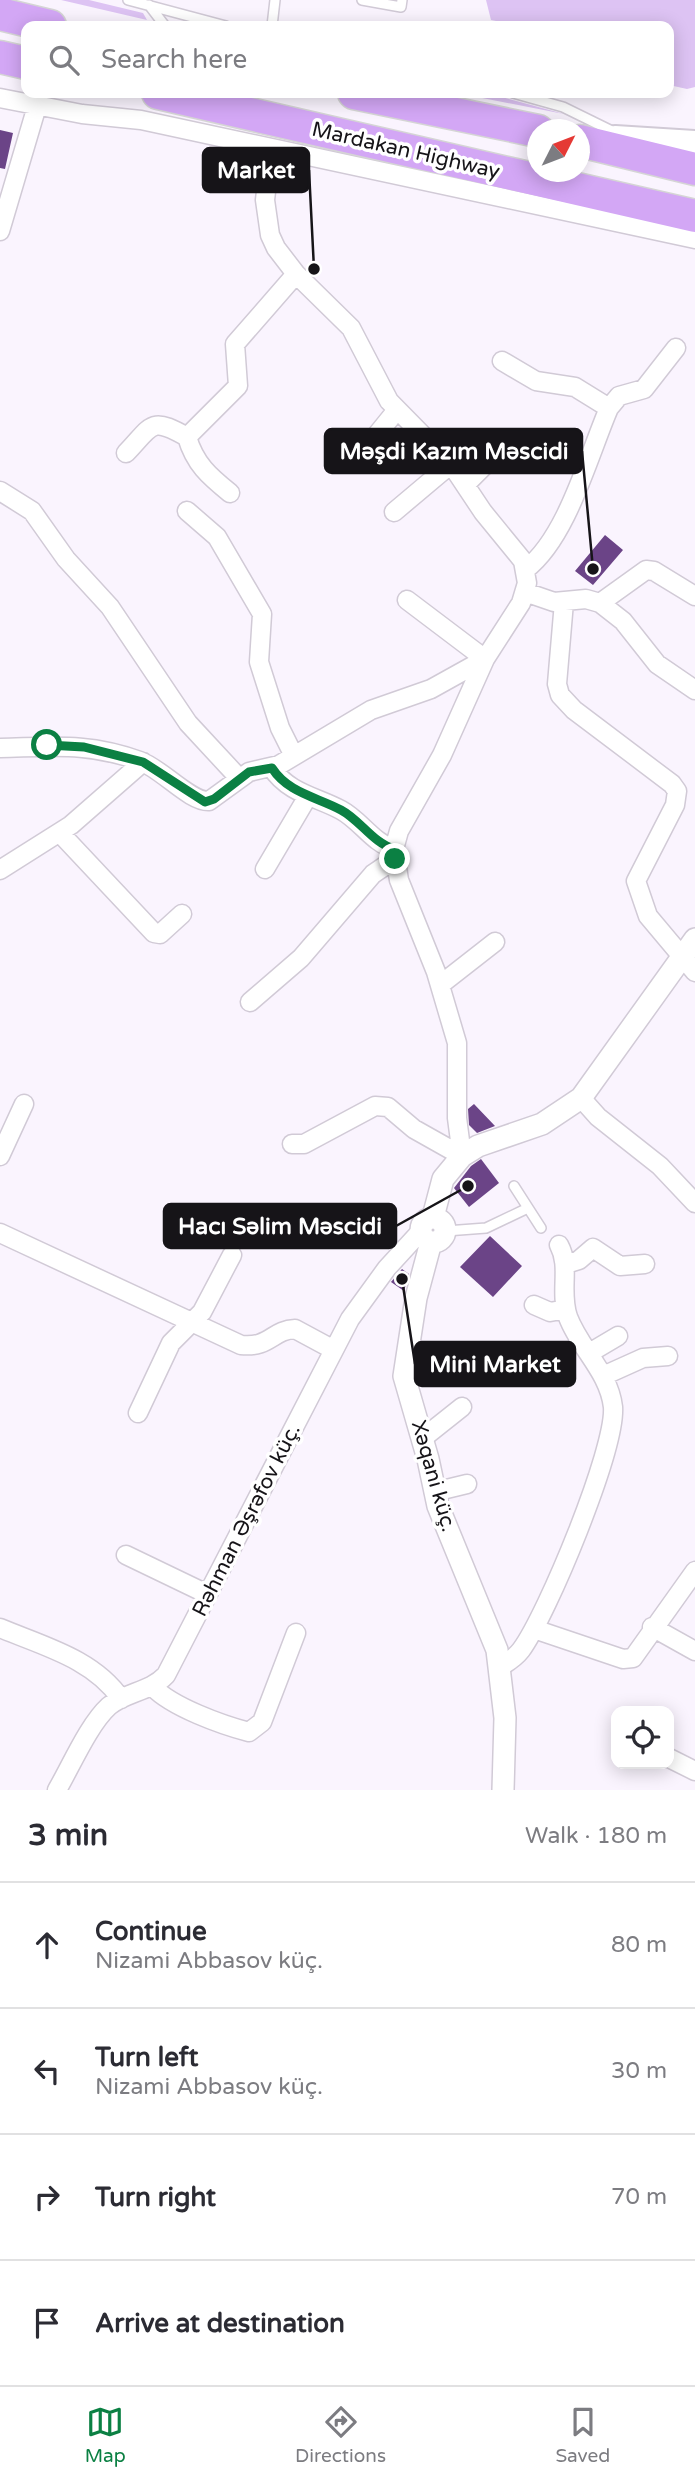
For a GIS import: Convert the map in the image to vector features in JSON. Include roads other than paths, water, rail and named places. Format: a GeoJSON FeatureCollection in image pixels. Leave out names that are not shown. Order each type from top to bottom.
{"type":"FeatureCollection","features":[{"type":"Feature","properties":{"kind":"highway"},"geometry":{"type":"LineString","coordinates":[[0,15],[27,21]]}},
{"type":"Feature","properties":{"kind":"highway"},"geometry":{"type":"LineString","coordinates":[[0,57],[21,62]]}},
{"type":"Feature","properties":{"kind":"highway","name":"Mardakan Highway"},"geometry":{"type":"LineString","coordinates":[[180,98],[695,216]]}},
{"type":"Feature","properties":{"kind":"highway","name":"Mardakan Highway"},"geometry":{"type":"LineString","coordinates":[[380,98],[527,128]]}},
{"type":"Feature","properties":{"kind":"highway"},"geometry":{"type":"LineString","coordinates":[[590,144],[695,169]]}},
{"type":"Feature","properties":{"kind":"main road"},"geometry":{"type":"LineString","coordinates":[[498,121],[527,126]]}},
{"type":"Feature","properties":{"kind":"main road"},"geometry":{"type":"LineString","coordinates":[[590,134],[631,140],[689,137]]}},
{"type":"Feature","properties":{"kind":"street"},"geometry":{"type":"LineString","coordinates":[[0,98],[82,114],[141,120],[695,239]]}},
{"type":"Feature","properties":{"kind":"street"},"geometry":{"type":"LineString","coordinates":[[0,231],[37,106]]}},
{"type":"Feature","properties":{"kind":"street"},"geometry":{"type":"LineString","coordinates":[[271,149],[265,177],[269,228],[276,247],[296,274],[352,328],[379,386],[396,411],[452,464],[526,569],[525,592],[485,659],[442,755],[399,831],[394,854],[403,891],[440,985],[457,1043],[457,1118],[462,1156]]}},
{"type":"Feature","properties":{"kind":"street"},"geometry":{"type":"LineString","coordinates":[[187,437],[238,386],[235,344],[296,274]]}},
{"type":"Feature","properties":{"kind":"street"},"geometry":{"type":"LineString","coordinates":[[526,569],[539,558],[569,508],[609,408],[619,396],[644,388],[676,348]]}},
{"type":"Feature","properties":{"kind":"street"},"geometry":{"type":"LineString","coordinates":[[502,361],[536,381],[575,387],[609,408]]}},
{"type":"Feature","properties":{"kind":"street"},"geometry":{"type":"LineString","coordinates":[[362,453],[396,411]]}},
{"type":"Feature","properties":{"kind":"street"},"geometry":{"type":"LineString","coordinates":[[126,453],[153,425],[163,423],[187,437],[192,456],[202,470],[230,493]]}},
{"type":"Feature","properties":{"kind":"street"},"geometry":{"type":"LineString","coordinates":[[465,485],[508,442]]}},
{"type":"Feature","properties":{"kind":"street"},"geometry":{"type":"LineString","coordinates":[[394,512],[452,464]]}},
{"type":"Feature","properties":{"kind":"street"},"geometry":{"type":"LineString","coordinates":[[0,491],[32,511],[66,559],[110,607],[188,723],[239,778]]}},
{"type":"Feature","properties":{"kind":"street"},"geometry":{"type":"LineString","coordinates":[[187,511],[217,537],[262,614],[260,662],[279,728],[294,756]]}},
{"type":"Feature","properties":{"kind":"street"},"geometry":{"type":"LineString","coordinates":[[600,603],[646,570],[654,571],[695,596]]}},
{"type":"Feature","properties":{"kind":"street"},"geometry":{"type":"LineString","coordinates":[[525,592],[543,600],[564,602],[586,598],[600,603],[623,621],[664,670],[695,690]]}},
{"type":"Feature","properties":{"kind":"street"},"geometry":{"type":"LineString","coordinates":[[407,600],[485,659]]}},
{"type":"Feature","properties":{"kind":"street"},"geometry":{"type":"LineString","coordinates":[[564,602],[557,684],[561,695],[574,710],[672,784],[677,791],[675,805],[636,881],[648,916],[688,966]]}},
{"type":"Feature","properties":{"kind":"street"},"geometry":{"type":"LineString","coordinates":[[0,748],[64,744],[143,762],[205,802],[214,799],[249,772],[272,768],[371,710],[431,689],[485,659]]}},
{"type":"Feature","properties":{"kind":"street"},"geometry":{"type":"LineString","coordinates":[[0,870],[60,833],[143,762]]}},
{"type":"Feature","properties":{"kind":"street"},"geometry":{"type":"LineString","coordinates":[[272,768],[282,782],[341,810],[394,854]]}},
{"type":"Feature","properties":{"kind":"street"},"geometry":{"type":"LineString","coordinates":[[265,869],[308,796]]}},
{"type":"Feature","properties":{"kind":"street"},"geometry":{"type":"LineString","coordinates":[[60,833],[154,933],[160,934],[182,914]]}},
{"type":"Feature","properties":{"kind":"street"},"geometry":{"type":"LineString","coordinates":[[250,1002],[306,953],[373,874],[394,854]]}},
{"type":"Feature","properties":{"kind":"street","name":"Rəhman Əşrəfov küç."},"geometry":{"type":"LineString","coordinates":[[57,1790],[99,1718],[110,1705],[152,1687],[172,1666],[334,1350],[370,1289],[433,1230],[443,1179],[462,1156],[478,1146],[542,1124],[581,1098],[688,966],[695,939]]}},
{"type":"Feature","properties":{"kind":"street"},"geometry":{"type":"LineString","coordinates":[[440,985],[495,942]]}},
{"type":"Feature","properties":{"kind":"street"},"geometry":{"type":"LineString","coordinates":[[581,1098],[598,1117],[660,1166],[695,1203]]}},
{"type":"Feature","properties":{"kind":"street"},"geometry":{"type":"LineString","coordinates":[[0,1156],[24,1104]]}},
{"type":"Feature","properties":{"kind":"street"},"geometry":{"type":"LineString","coordinates":[[292,1144],[304,1144],[375,1106],[383,1105],[429,1139],[462,1156]]}},
{"type":"Feature","properties":{"kind":"street","name":"Xəqani küç."},"geometry":{"type":"LineString","coordinates":[[433,1230],[416,1298],[404,1369],[405,1382],[422,1438],[434,1492],[490,1628],[500,1667],[505,1718],[503,1790]]}},
{"type":"Feature","properties":{"kind":"street"},"geometry":{"type":"LineString","coordinates":[[0,1233],[32,1245],[190,1323],[241,1345],[255,1346],[295,1329],[334,1350]]}},
{"type":"Feature","properties":{"kind":"street"},"geometry":{"type":"LineString","coordinates":[[500,1667],[516,1655],[534,1629],[586,1512],[611,1425],[613,1409],[603,1376],[572,1326],[566,1309],[562,1289],[566,1264],[559,1245]]}},
{"type":"Feature","properties":{"kind":"street"},"geometry":{"type":"LineString","coordinates":[[566,1264],[579,1260],[593,1248],[620,1265],[645,1264]]}},
{"type":"Feature","properties":{"kind":"street"},"geometry":{"type":"LineString","coordinates":[[138,1413],[171,1343],[206,1306],[232,1255]]}},
{"type":"Feature","properties":{"kind":"street"},"geometry":{"type":"LineString","coordinates":[[534,1305],[550,1312],[566,1309]]}},
{"type":"Feature","properties":{"kind":"street"},"geometry":{"type":"LineString","coordinates":[[590,1352],[618,1336]]}},
{"type":"Feature","properties":{"kind":"street"},"geometry":{"type":"LineString","coordinates":[[603,1376],[643,1358],[668,1356]]}},
{"type":"Feature","properties":{"kind":"street"},"geometry":{"type":"LineString","coordinates":[[422,1438],[463,1407]]}},
{"type":"Feature","properties":{"kind":"street"},"geometry":{"type":"LineString","coordinates":[[434,1492],[467,1485]]}},
{"type":"Feature","properties":{"kind":"street"},"geometry":{"type":"LineString","coordinates":[[126,1555],[207,1594]]}},
{"type":"Feature","properties":{"kind":"street"},"geometry":{"type":"LineString","coordinates":[[534,1629],[628,1660],[695,1571]]}},
{"type":"Feature","properties":{"kind":"street"},"geometry":{"type":"LineString","coordinates":[[652,1627],[695,1651]]}},
{"type":"Feature","properties":{"kind":"street"},"geometry":{"type":"LineString","coordinates":[[0,1629],[85,1664],[111,1683],[121,1699]]}},
{"type":"Feature","properties":{"kind":"street"},"geometry":{"type":"LineString","coordinates":[[152,1687],[167,1698],[230,1727],[249,1732],[262,1722],[296,1633]]}},
{"type":"Feature","properties":{"kind":"street"},"geometry":{"type":"LineString","coordinates":[[674,1760],[695,1771]]}},
{"type":"Feature","properties":{"kind":"lane"},"geometry":{"type":"LineString","coordinates":[[128,0],[209,21]]}},
{"type":"Feature","properties":{"kind":"lane"},"geometry":{"type":"LineString","coordinates":[[273,21],[275,0]]}},
{"type":"Feature","properties":{"kind":"lane"},"geometry":{"type":"LineString","coordinates":[[362,0],[401,7],[402,0]]}},
{"type":"Feature","properties":{"kind":"lane"},"geometry":{"type":"LineString","coordinates":[[147,3],[160,21]]}},
{"type":"Feature","properties":{"kind":"lane"},"geometry":{"type":"LineString","coordinates":[[531,98],[563,107],[631,140],[695,164]]}},
{"type":"Feature","properties":{"kind":"lane"},"geometry":{"type":"LineString","coordinates":[[514,1186],[541,1228]]}},
{"type":"Feature","properties":{"kind":"lane"},"geometry":{"type":"LineString","coordinates":[[433,1230],[486,1228],[528,1208]]}},
{"type":"Feature","properties":{"kind":"place","name":"Market"},"geometry":{"type":"Point","coordinates":[314,269]}},
{"type":"Feature","properties":{"kind":"place","name":"Məşdi Kazım Məscidi"},"geometry":{"type":"Point","coordinates":[593,569]}},
{"type":"Feature","properties":{"kind":"place","name":"Hacı Səlim Məscidi"},"geometry":{"type":"Point","coordinates":[468,1186]}},
{"type":"Feature","properties":{"kind":"place","name":"Mini Market"},"geometry":{"type":"Point","coordinates":[402,1279]}}]}
